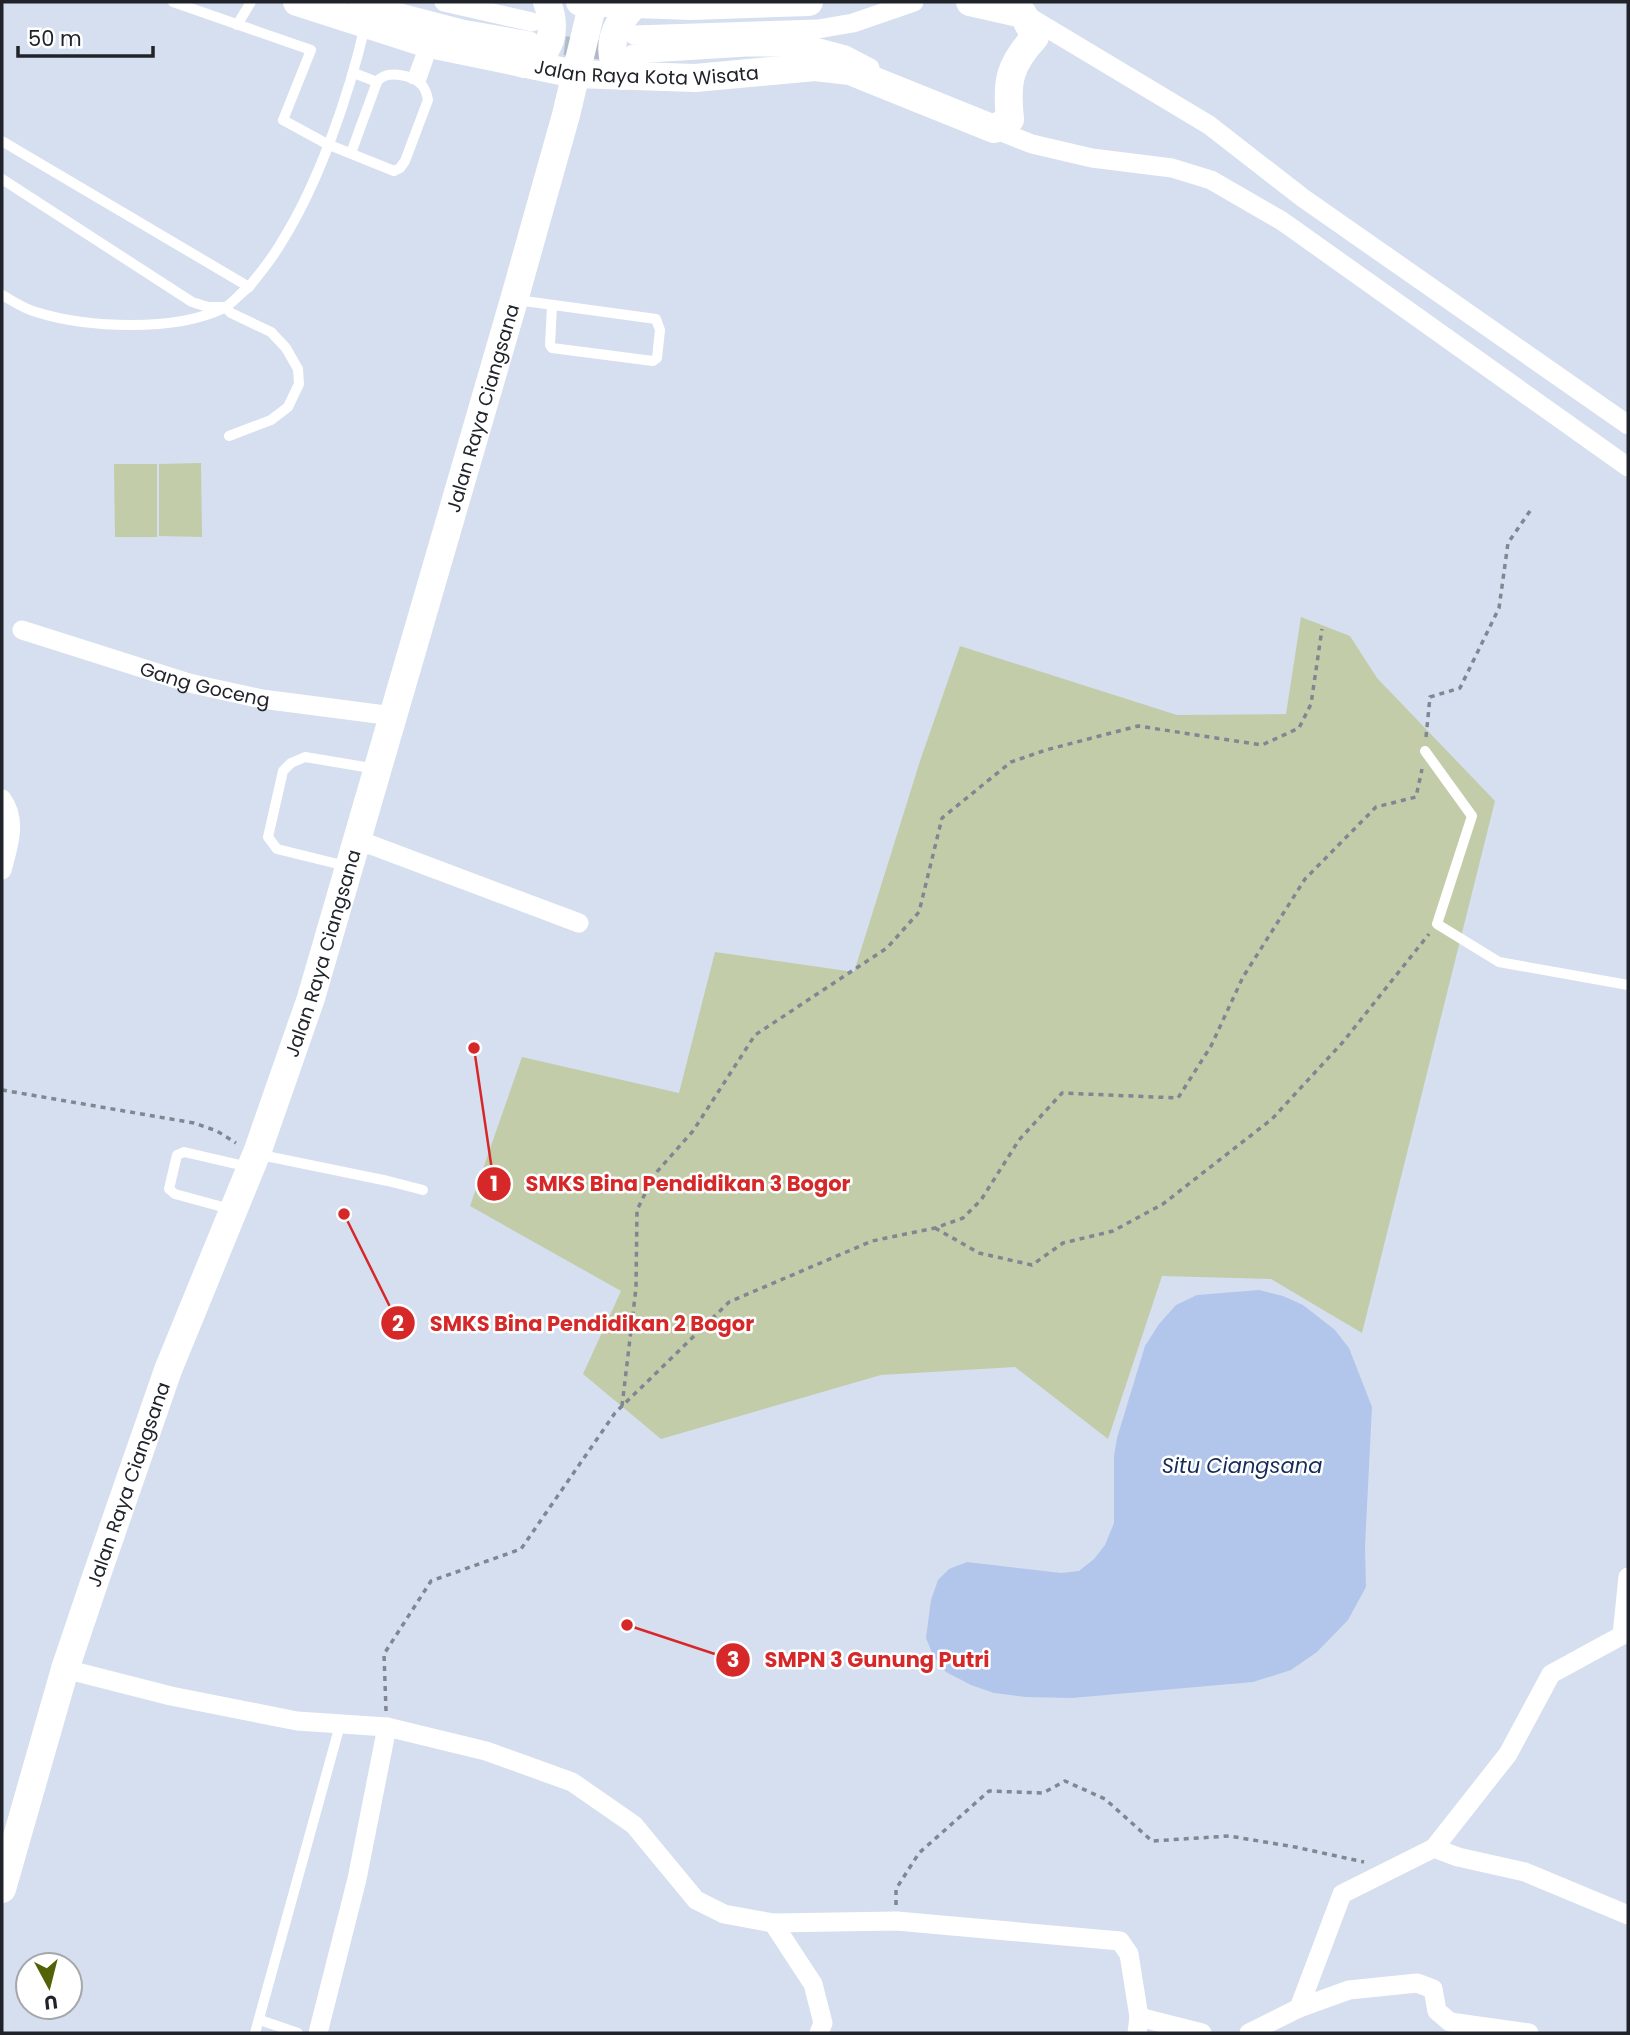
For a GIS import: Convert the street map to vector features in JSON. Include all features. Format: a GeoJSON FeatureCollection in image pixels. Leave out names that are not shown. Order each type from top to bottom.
{"type":"FeatureCollection","features":[{"type":"Feature","properties":{"kind":"main road","name":"Jalan Raya Kota Wisata"},"geometry":{"type":"LineString","coordinates":[[297,2],[361,13],[429,44],[533,32],[575,74],[629,55],[695,78],[815,67],[850,71],[951,112],[1002,124]]}},
{"type":"Feature","properties":{"kind":"main road"},"geometry":{"type":"LineString","coordinates":[[588,2],[691,6],[809,2]]}},
{"type":"Feature","properties":{"kind":"main road","name":"Jalan Raya Ciangsana"},"geometry":{"type":"LineString","coordinates":[[2,1889],[65,1669],[168,1370],[255,1157],[311,998],[514,300],[575,74],[588,2]]}},
{"type":"Feature","properties":{"kind":"main road"},"geometry":{"type":"LineString","coordinates":[[970,2],[1040,29],[1019,55],[1007,89],[1002,124]]}},
{"type":"Feature","properties":{"kind":"main road"},"geometry":{"type":"LineString","coordinates":[[629,55],[614,66],[612,57],[616,28],[622,17],[636,4]]}},
{"type":"Feature","properties":{"kind":"street"},"geometry":{"type":"LineString","coordinates":[[444,2],[533,32]]}},
{"type":"Feature","properties":{"kind":"street"},"geometry":{"type":"LineString","coordinates":[[629,55],[853,23],[914,2]]}},
{"type":"Feature","properties":{"kind":"street"},"geometry":{"type":"LineString","coordinates":[[361,13],[462,29],[533,32]]}},
{"type":"Feature","properties":{"kind":"street"},"geometry":{"type":"LineString","coordinates":[[1040,29],[1209,125],[1303,198],[1628,425]]}},
{"type":"Feature","properties":{"kind":"street"},"geometry":{"type":"LineString","coordinates":[[1002,124],[1032,144],[1092,158],[1172,168],[1210,180],[1282,221],[1628,467]]}},
{"type":"Feature","properties":{"kind":"street","name":"Gang Goceng"},"geometry":{"type":"LineString","coordinates":[[22,630],[189,683],[262,699],[393,716]]}},
{"type":"Feature","properties":{"kind":"street"},"geometry":{"type":"LineString","coordinates":[[2,799],[8,807],[12,833],[2,870]]}},
{"type":"Feature","properties":{"kind":"street"},"geometry":{"type":"LineString","coordinates":[[358,840],[579,923]]}},
{"type":"Feature","properties":{"kind":"street"},"geometry":{"type":"LineString","coordinates":[[1299,2008],[1342,1894],[1434,1848],[1508,1754],[1551,1674],[1625,1633],[1628,1577]]}},
{"type":"Feature","properties":{"kind":"street"},"geometry":{"type":"LineString","coordinates":[[65,1669],[171,1696],[297,1721],[387,1727],[486,1751],[572,1782],[634,1825],[696,1900],[724,1914],[773,1923],[897,1921],[1120,1941],[1129,1954],[1138,2025],[1202,2033]]}},
{"type":"Feature","properties":{"kind":"street"},"geometry":{"type":"LineString","coordinates":[[318,2033],[358,1880],[387,1727]]}},
{"type":"Feature","properties":{"kind":"street"},"geometry":{"type":"LineString","coordinates":[[1434,1848],[1458,1857],[1525,1872],[1628,1915]]}},
{"type":"Feature","properties":{"kind":"street"},"geometry":{"type":"LineString","coordinates":[[773,1923],[813,1984],[835,2033]]}},
{"type":"Feature","properties":{"kind":"street"},"geometry":{"type":"LineString","coordinates":[[1249,2033],[1299,2008],[1349,1990],[1417,1983],[1433,1989],[1437,2011],[1450,2022],[1529,2033]]}},
{"type":"Feature","properties":{"kind":"street"},"geometry":{"type":"LineString","coordinates":[[813,1984],[823,2023],[819,2033]]}},
{"type":"Feature","properties":{"kind":"lane"},"geometry":{"type":"LineString","coordinates":[[173,2],[311,50],[283,120],[327,144],[394,171],[405,161],[428,100],[427,93],[416,81],[390,74],[382,76],[377,82],[351,153]]}},
{"type":"Feature","properties":{"kind":"lane"},"geometry":{"type":"LineString","coordinates":[[237,25],[251,2]]}},
{"type":"Feature","properties":{"kind":"lane"},"geometry":{"type":"LineString","coordinates":[[2,295],[32,311],[64,319],[111,324],[191,320],[225,307],[249,287],[281,244],[298,213],[354,73],[361,13]]}},
{"type":"Feature","properties":{"kind":"lane"},"geometry":{"type":"LineString","coordinates":[[416,81],[429,44]]}},
{"type":"Feature","properties":{"kind":"lane"},"geometry":{"type":"LineString","coordinates":[[354,73],[377,82]]}},
{"type":"Feature","properties":{"kind":"lane"},"geometry":{"type":"LineString","coordinates":[[2,141],[249,287]]}},
{"type":"Feature","properties":{"kind":"lane"},"geometry":{"type":"LineString","coordinates":[[2,179],[192,302],[208,307],[225,307],[231,313],[271,331],[286,348],[298,369],[299,384],[288,407],[271,420],[229,436]]}},
{"type":"Feature","properties":{"kind":"lane"},"geometry":{"type":"LineString","coordinates":[[514,300],[656,319],[660,330],[657,358],[653,361],[552,348],[552,306]]}},
{"type":"Feature","properties":{"kind":"lane"},"geometry":{"type":"LineString","coordinates":[[1425,751],[1472,816],[1437,924],[1499,962],[1628,985]]}},
{"type":"Feature","properties":{"kind":"lane"},"geometry":{"type":"LineString","coordinates":[[350,867],[277,849],[268,836],[282,771],[291,763],[305,757],[379,770]]}},
{"type":"Feature","properties":{"kind":"lane"},"geometry":{"type":"LineString","coordinates":[[234,1210],[175,1195],[169,1189],[177,1155],[184,1152],[255,1157],[331,1168],[423,1190]]}},
{"type":"Feature","properties":{"kind":"lane"},"geometry":{"type":"LineString","coordinates":[[255,2033],[340,1725]]}},
{"type":"Feature","properties":{"kind":"lane"},"geometry":{"type":"LineString","coordinates":[[260,2020],[298,2033]]}},
{"type":"Feature","properties":{"kind":"path"},"geometry":{"type":"LineString","coordinates":[[387,1727],[384,1654],[431,1581],[521,1549],[615,1413],[729,1302],[872,1241],[935,1228],[963,1218],[981,1200],[1019,1140],[1062,1093],[1178,1098],[1211,1046],[1243,977],[1305,879],[1376,807],[1416,797],[1425,751],[1430,697],[1460,688],[1499,608],[1508,543],[1532,508]]}},
{"type":"Feature","properties":{"kind":"path"},"geometry":{"type":"LineString","coordinates":[[622,1406],[636,1287],[637,1210],[654,1175],[693,1130],[755,1035],[887,948],[919,912],[942,818],[1011,762],[1138,726],[1262,745],[1299,728],[1311,704],[1322,629]]}},
{"type":"Feature","properties":{"kind":"path"},"geometry":{"type":"LineString","coordinates":[[935,1228],[979,1253],[1032,1265],[1063,1244],[1113,1231],[1163,1204],[1272,1119],[1343,1042],[1437,924]]}},
{"type":"Feature","properties":{"kind":"path"},"geometry":{"type":"LineString","coordinates":[[2,1090],[194,1123],[255,1157]]}},
{"type":"Feature","properties":{"kind":"path"},"geometry":{"type":"LineString","coordinates":[[897,1921],[896,1889],[919,1853],[989,1791],[1042,1793],[1065,1781],[1105,1799],[1152,1841],[1229,1836],[1296,1847],[1393,1869]]}},
{"type":"Feature","properties":{"kind":"green space"},"geometry":{"type":"Polygon","coordinates":[[[201,463],[202,537],[159,536],[159,464],[201,463]]]}},
{"type":"Feature","properties":{"kind":"green space"},"geometry":{"type":"Polygon","coordinates":[[[114,464],[157,464],[157,537],[115,537],[114,464]]]}},
{"type":"Feature","properties":{"kind":"green space"},"geometry":{"type":"Polygon","coordinates":[[[1301,617],[1350,636],[1377,678],[1495,801],[1362,1333],[1271,1279],[1162,1276],[1108,1439],[1015,1367],[881,1375],[661,1439],[583,1374],[621,1291],[470,1206],[522,1057],[679,1093],[715,952],[854,972],[920,761],[960,646],[1177,715],[1286,714],[1301,617]]]}},
{"type":"Feature","properties":{"kind":"water","name":"Situ Ciangsana"},"geometry":{"type":"Polygon","coordinates":[[[1259,1290],[1303,1305],[1335,1330],[1349,1348],[1372,1407],[1365,1546],[1366,1587],[1348,1620],[1317,1652],[1291,1670],[1253,1682],[1072,1698],[1025,1697],[994,1693],[946,1672],[933,1655],[926,1638],[931,1600],[938,1580],[949,1569],[967,1562],[1061,1573],[1079,1571],[1094,1559],[1105,1545],[1114,1523],[1114,1456],[1117,1438],[1145,1346],[1159,1324],[1176,1305],[1197,1295],[1259,1290]]]}},
{"type":"Feature","properties":{"kind":"tunnel"},"geometry":{"type":"LineString","coordinates":[[536,42],[625,53]]}},
{"type":"Feature","properties":{"kind":"place","name":"SMKS Bina Pendidikan 3 Bogor"},"geometry":{"type":"Point","coordinates":[474,1048]}},
{"type":"Feature","properties":{"kind":"place","name":"SMKS Bina Pendidikan 2 Bogor"},"geometry":{"type":"Point","coordinates":[344,1214]}},
{"type":"Feature","properties":{"kind":"place","name":"SMPN 3 Gunung Putri"},"geometry":{"type":"Point","coordinates":[627,1625]}}]}
